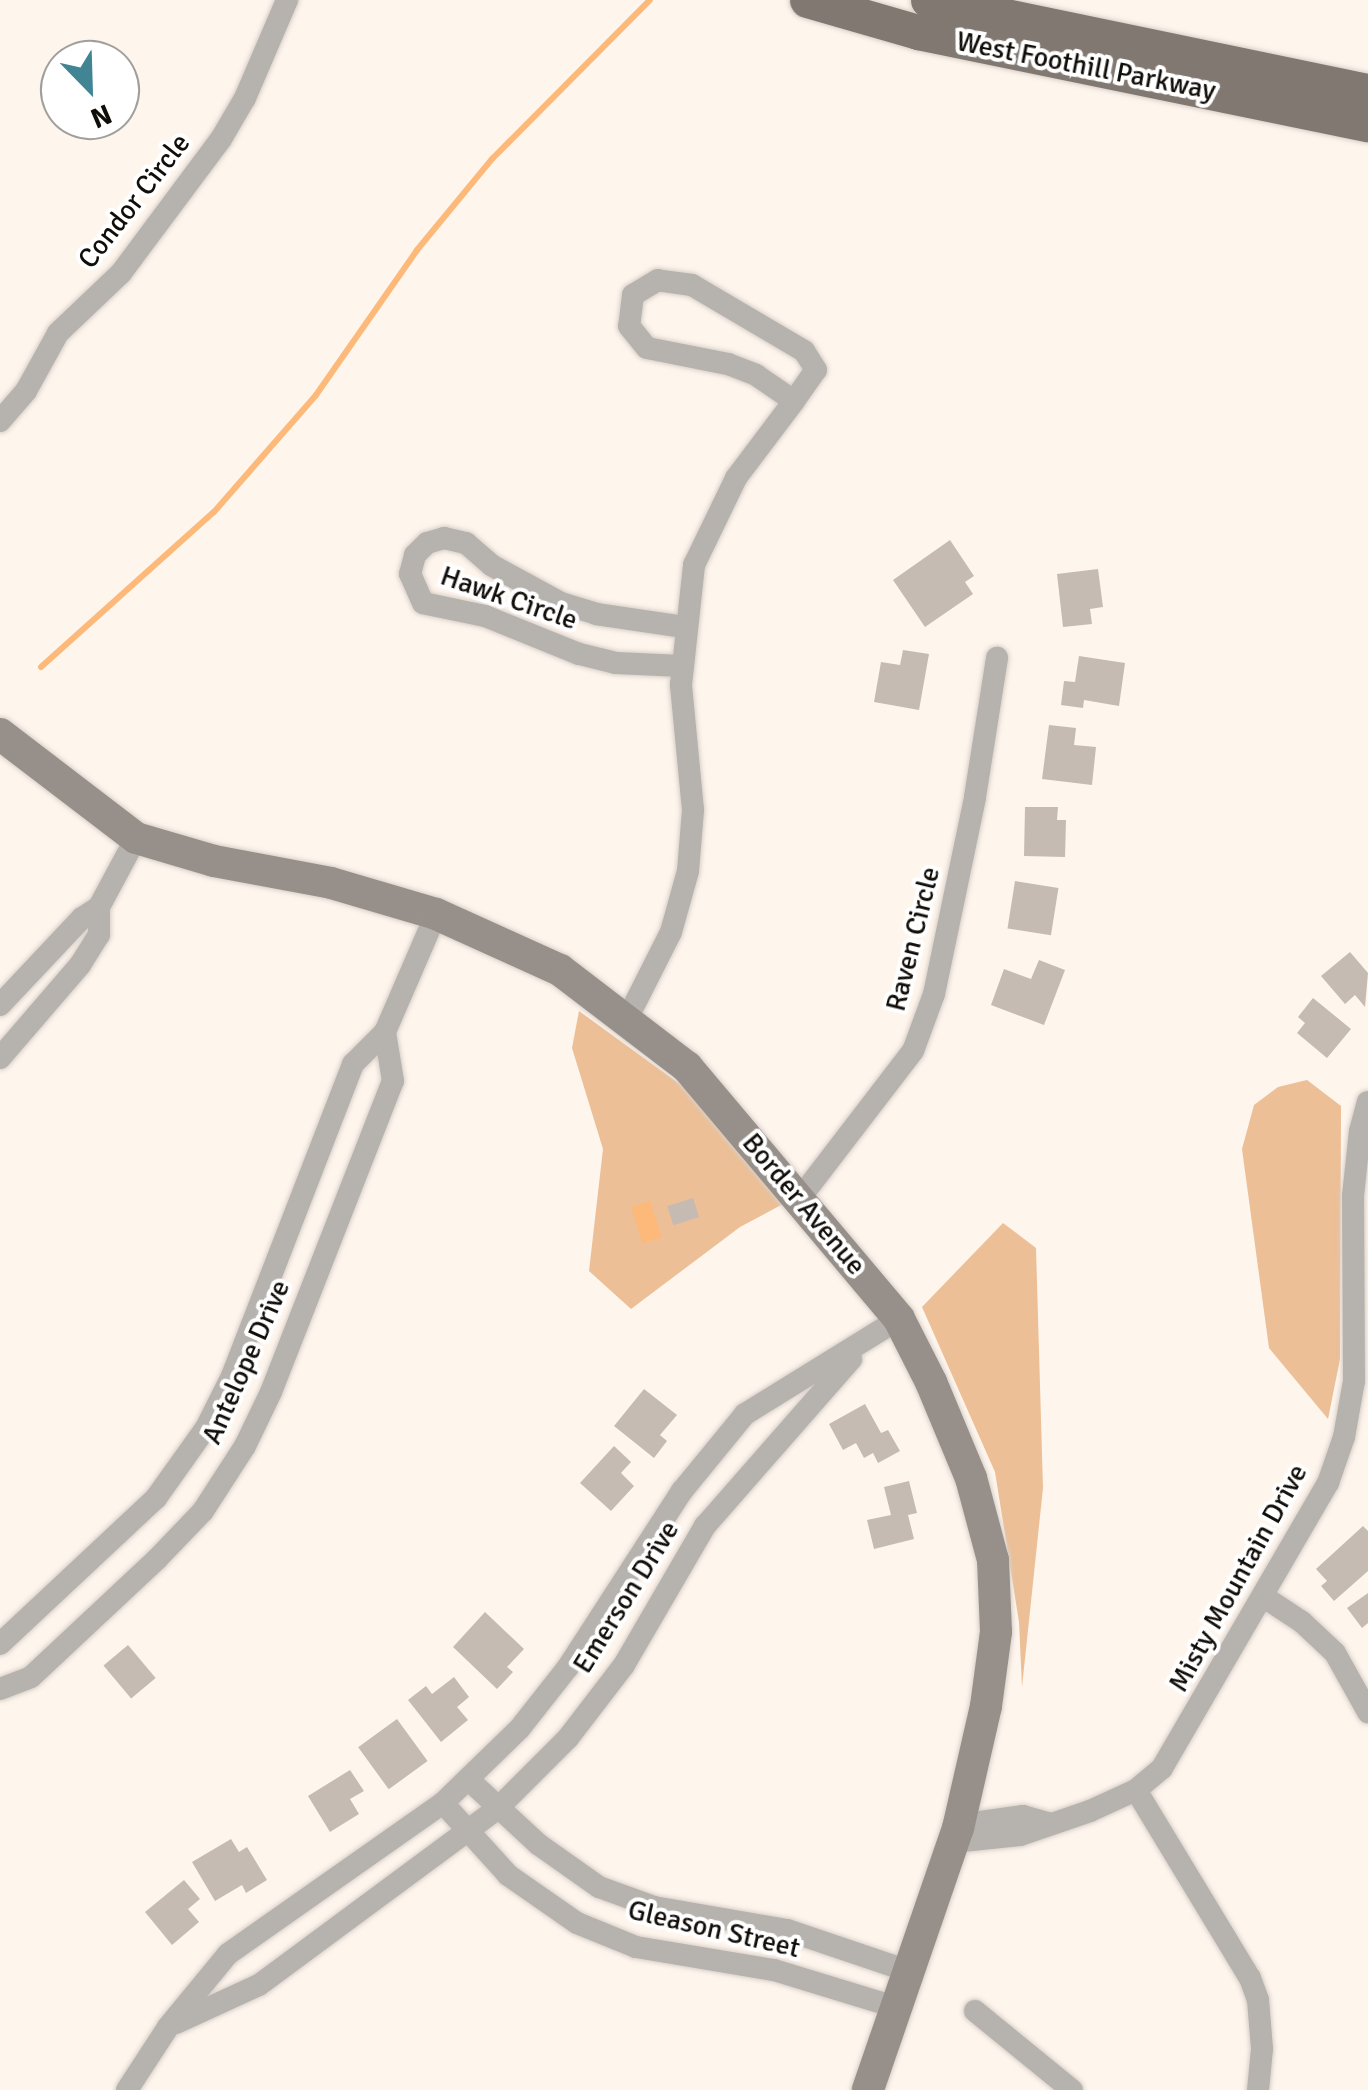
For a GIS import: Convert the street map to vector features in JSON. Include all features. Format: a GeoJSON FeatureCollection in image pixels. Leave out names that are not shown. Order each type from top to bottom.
{"type":"FeatureCollection","features":[{"type":"Feature","properties":{"kind":"main road","name":"West Foothill Parkway"},"geometry":{"type":"LineString","coordinates":[[806,0],[923,16],[1368,124]]}},
{"type":"Feature","properties":{"kind":"main road","name":"West Foothill Parkway"},"geometry":{"type":"LineString","coordinates":[[923,16],[1142,62],[1183,54],[1368,92]]}},
{"type":"Feature","properties":{"kind":"street","name":"Condor Circle"},"geometry":{"type":"LineString","coordinates":[[0,421],[26,391],[58,334],[121,273],[222,138],[245,98],[287,0]]}},
{"type":"Feature","properties":{"kind":"street"},"geometry":{"type":"LineString","coordinates":[[627,1018],[671,932],[688,871],[693,810],[681,666],[694,565],[736,478],[794,401],[816,370],[804,351],[692,286],[658,280],[633,295],[628,326],[647,348],[728,364],[756,375],[794,401]]}},
{"type":"Feature","properties":{"kind":"street","name":"Hawk Circle"},"geometry":{"type":"LineString","coordinates":[[681,666],[616,663],[579,654],[485,616],[423,603],[410,574],[415,555],[427,543],[444,538],[466,543],[491,565],[562,603],[596,614],[684,627]]}},
{"type":"Feature","properties":{"kind":"street","name":"Raven Circle"},"geometry":{"type":"LineString","coordinates":[[800,1198],[913,1051],[924,1022],[950,932],[997,658]]}},
{"type":"Feature","properties":{"kind":"street","name":"Border Avenue"},"geometry":{"type":"LineString","coordinates":[[0,734],[136,838],[214,861],[331,882],[436,914],[560,970],[687,1067],[899,1319],[932,1382],[971,1478],[993,1560],[996,1632],[986,1706],[956,1833],[868,2090]]}},
{"type":"Feature","properties":{"kind":"street"},"geometry":{"type":"LineString","coordinates":[[0,1058],[80,965],[99,935],[99,907],[136,838]]}},
{"type":"Feature","properties":{"kind":"street"},"geometry":{"type":"LineString","coordinates":[[0,1004],[82,918],[99,907]]}},
{"type":"Feature","properties":{"kind":"street","name":"Antelope Drive"},"geometry":{"type":"LineString","coordinates":[[0,1644],[156,1498],[206,1428],[232,1376],[353,1064],[385,1032],[436,914]]}},
{"type":"Feature","properties":{"kind":"street","name":"Antelope Drive"},"geometry":{"type":"LineString","coordinates":[[0,1689],[31,1676],[64,1648],[203,1511],[245,1446],[272,1392],[393,1080],[385,1032]]}},
{"type":"Feature","properties":{"kind":"street","name":"Misty Mountain Drive"},"geometry":{"type":"LineString","coordinates":[[956,1833],[1020,1835],[1090,1812],[1136,1790],[1162,1768],[1184,1736],[1264,1597],[1328,1483],[1361,1383],[1353,1196],[1368,1102]]}},
{"type":"Feature","properties":{"kind":"street","name":"Emerson Drive"},"geometry":{"type":"LineString","coordinates":[[127,2090],[168,2026],[228,1954],[470,1780],[568,1668],[682,1490],[745,1414],[776,1391],[866,1342],[899,1319]]}},
{"type":"Feature","properties":{"kind":"street","name":"Emerson Drive"},"geometry":{"type":"LineString","coordinates":[[168,2026],[259,1985],[498,1808],[568,1738],[624,1665],[705,1526],[866,1342]]}},
{"type":"Feature","properties":{"kind":"street"},"geometry":{"type":"LineString","coordinates":[[232,1376],[272,1392]]}},
{"type":"Feature","properties":{"kind":"street"},"geometry":{"type":"LineString","coordinates":[[1264,1597],[1302,1622],[1335,1653],[1368,1712]]}},
{"type":"Feature","properties":{"kind":"street","name":"Gleason Street"},"geometry":{"type":"LineString","coordinates":[[470,1780],[538,1844],[598,1887],[654,1907],[787,1930],[911,1972]]}},
{"type":"Feature","properties":{"kind":"street"},"geometry":{"type":"LineString","coordinates":[[1136,1790],[1250,1978],[1258,2000],[1262,2049],[1258,2090]]}},
{"type":"Feature","properties":{"kind":"street","name":"Gleason Street"},"geometry":{"type":"LineString","coordinates":[[442,1803],[508,1874],[577,1923],[636,1947],[774,1970],[898,2008]]}},
{"type":"Feature","properties":{"kind":"street"},"geometry":{"type":"LineString","coordinates":[[975,2011],[1072,2090]]}},
{"type":"Feature","properties":{"kind":"shaded area"},"geometry":{"type":"Polygon","coordinates":[[[579,1011],[688,1090],[783,1204],[740,1227],[631,1309],[589,1271],[603,1149],[572,1048],[579,1011]]]}},
{"type":"Feature","properties":{"kind":"shaded area"},"geometry":{"type":"Polygon","coordinates":[[[1307,1080],[1341,1106],[1340,1359],[1328,1419],[1269,1348],[1242,1149],[1254,1105],[1278,1087],[1307,1080]]]}},
{"type":"Feature","properties":{"kind":"shaded area"},"geometry":{"type":"Polygon","coordinates":[[[650,1201],[662,1237],[643,1243],[631,1207],[650,1201]]]}},
{"type":"Feature","properties":{"kind":"shaded area"},"geometry":{"type":"Polygon","coordinates":[[[1003,1223],[1036,1248],[1043,1488],[1022,1687],[1019,1622],[995,1472],[922,1307],[1003,1223]]]}},
{"type":"Feature","properties":{"kind":"building"},"geometry":{"type":"Polygon","coordinates":[[[950,540],[974,576],[965,582],[973,594],[925,627],[893,580],[950,540]]]}},
{"type":"Feature","properties":{"kind":"building"},"geometry":{"type":"Polygon","coordinates":[[[1098,569],[1103,607],[1090,609],[1092,624],[1063,627],[1057,574],[1098,569]]]}},
{"type":"Feature","properties":{"kind":"building"},"geometry":{"type":"Polygon","coordinates":[[[903,650],[929,654],[919,710],[874,702],[881,662],[900,665],[903,650]]]}},
{"type":"Feature","properties":{"kind":"building"},"geometry":{"type":"Polygon","coordinates":[[[1079,656],[1125,663],[1119,706],[1084,700],[1083,708],[1061,705],[1064,681],[1075,682],[1079,656]]]}},
{"type":"Feature","properties":{"kind":"building"},"geometry":{"type":"Polygon","coordinates":[[[1049,725],[1076,728],[1074,745],[1096,747],[1092,785],[1042,779],[1049,725]]]}},
{"type":"Feature","properties":{"kind":"building"},"geometry":{"type":"Polygon","coordinates":[[[1025,807],[1058,807],[1057,820],[1066,820],[1065,857],[1024,856],[1025,807]]]}},
{"type":"Feature","properties":{"kind":"building"},"geometry":{"type":"Polygon","coordinates":[[[1015,881],[1058,888],[1051,935],[1007,928],[1015,881]]]}},
{"type":"Feature","properties":{"kind":"building"},"geometry":{"type":"Polygon","coordinates":[[[1350,952],[1368,973],[1365,1007],[1355,995],[1345,1004],[1321,976],[1350,952]]]}},
{"type":"Feature","properties":{"kind":"building"},"geometry":{"type":"Polygon","coordinates":[[[1039,960],[1065,970],[1044,1025],[991,1005],[1004,969],[1031,979],[1039,960]]]}},
{"type":"Feature","properties":{"kind":"building"},"geometry":{"type":"Polygon","coordinates":[[[1313,998],[1351,1029],[1327,1058],[1297,1033],[1305,1023],[1298,1017],[1313,998]]]}},
{"type":"Feature","properties":{"kind":"building"},"geometry":{"type":"Polygon","coordinates":[[[693,1198],[699,1217],[674,1225],[667,1206],[693,1198]]]}},
{"type":"Feature","properties":{"kind":"building"},"geometry":{"type":"Polygon","coordinates":[[[644,1389],[677,1415],[660,1435],[667,1441],[654,1458],[614,1426],[644,1389]]]}},
{"type":"Feature","properties":{"kind":"building"},"geometry":{"type":"Polygon","coordinates":[[[865,1404],[881,1433],[888,1430],[900,1451],[878,1463],[873,1453],[864,1458],[856,1443],[843,1450],[829,1424],[865,1404]]]}},
{"type":"Feature","properties":{"kind":"building"},"geometry":{"type":"Polygon","coordinates":[[[614,1446],[631,1462],[621,1473],[634,1486],[611,1511],[580,1483],[614,1446]]]}},
{"type":"Feature","properties":{"kind":"building"},"geometry":{"type":"Polygon","coordinates":[[[909,1481],[917,1513],[908,1515],[914,1539],[874,1549],[867,1520],[891,1515],[884,1487],[909,1481]]]}},
{"type":"Feature","properties":{"kind":"building"},"geometry":{"type":"Polygon","coordinates":[[[1363,1526],[1368,1531],[1368,1571],[1334,1601],[1321,1586],[1327,1581],[1316,1569],[1363,1526]]]}},
{"type":"Feature","properties":{"kind":"building"},"geometry":{"type":"Polygon","coordinates":[[[1368,1593],[1368,1623],[1362,1628],[1347,1608],[1368,1593]]]}},
{"type":"Feature","properties":{"kind":"building"},"geometry":{"type":"Polygon","coordinates":[[[485,1612],[524,1649],[507,1667],[513,1672],[497,1689],[453,1647],[485,1612]]]}},
{"type":"Feature","properties":{"kind":"building"},"geometry":{"type":"Polygon","coordinates":[[[128,1645],[156,1678],[131,1699],[103,1666],[128,1645]]]}},
{"type":"Feature","properties":{"kind":"building"},"geometry":{"type":"Polygon","coordinates":[[[454,1677],[469,1697],[457,1707],[468,1720],[441,1742],[408,1700],[426,1686],[432,1694],[454,1677]]]}},
{"type":"Feature","properties":{"kind":"building"},"geometry":{"type":"Polygon","coordinates":[[[397,1719],[428,1761],[389,1789],[358,1747],[397,1719]]]}},
{"type":"Feature","properties":{"kind":"building"},"geometry":{"type":"Polygon","coordinates":[[[350,1770],[364,1791],[350,1799],[359,1814],[330,1832],[308,1796],[350,1770]]]}},
{"type":"Feature","properties":{"kind":"building"},"geometry":{"type":"Polygon","coordinates":[[[231,1839],[239,1852],[247,1847],[267,1880],[246,1893],[242,1885],[215,1901],[192,1862],[231,1839]]]}},
{"type":"Feature","properties":{"kind":"building"},"geometry":{"type":"Polygon","coordinates":[[[184,1880],[200,1899],[188,1909],[199,1922],[172,1945],[145,1912],[184,1880]]]}},
{"type":"Feature","properties":{"kind":"waterway"},"geometry":{"type":"LineString","coordinates":[[41,667],[214,512],[316,395],[417,250],[492,159],[650,0]]}}]}
